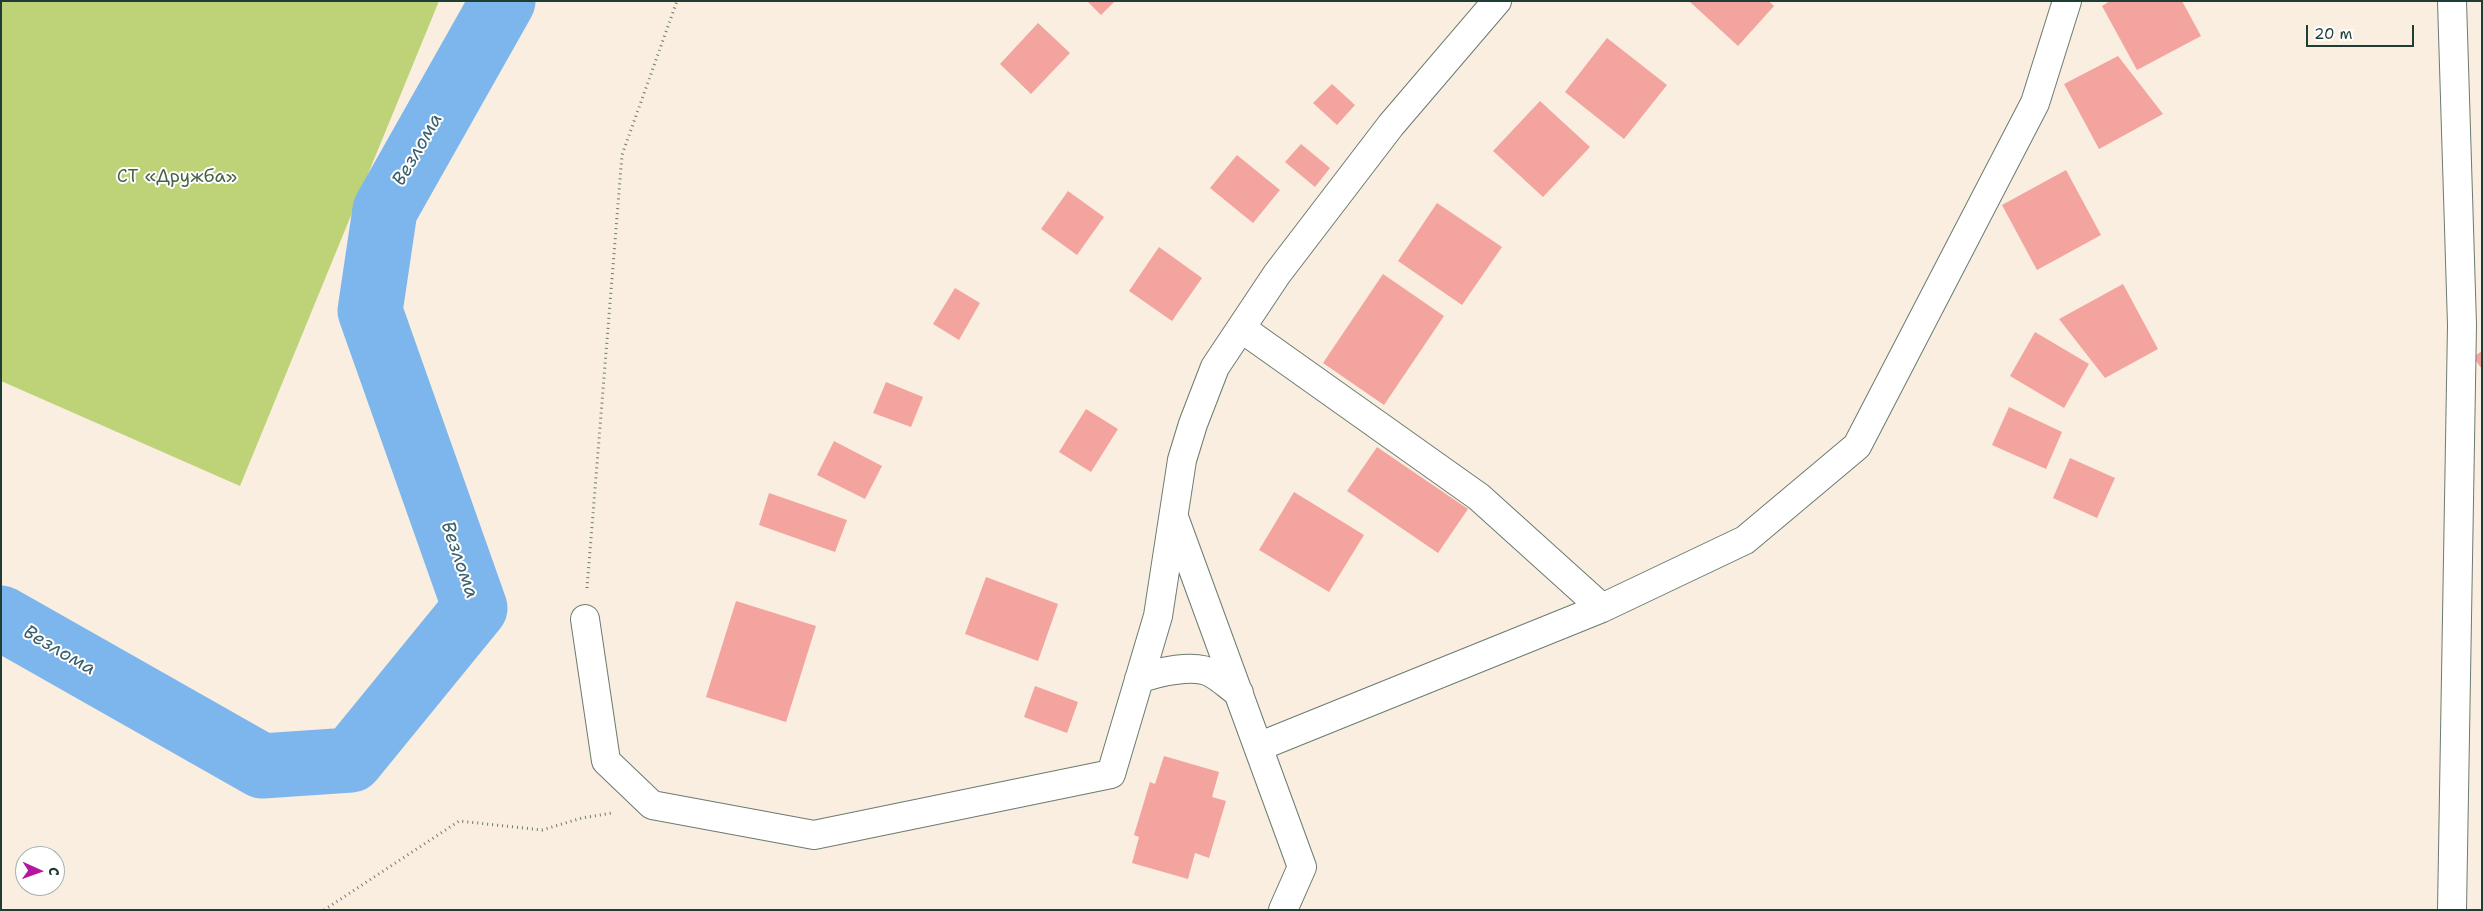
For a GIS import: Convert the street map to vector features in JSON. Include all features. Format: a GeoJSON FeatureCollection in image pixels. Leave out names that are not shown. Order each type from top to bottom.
{"type":"FeatureCollection","features":[{"type":"Feature","properties":{"kind":"street"},"geometry":{"type":"LineString","coordinates":[[584,619],[606,760],[652,805],[814,835],[1111,774],[1158,616],[1182,460],[1193,424],[1215,367],[1277,274],[1391,125],[1497,1]]}},
{"type":"Feature","properties":{"kind":"street"},"geometry":{"type":"LineString","coordinates":[[1258,747],[1602,608],[1745,540],[1856,446],[2035,104],[2067,1]]}},
{"type":"Feature","properties":{"kind":"street"},"geometry":{"type":"LineString","coordinates":[[2452,1],[2462,325],[2452,910]]}},
{"type":"Feature","properties":{"kind":"street"},"geometry":{"type":"LineString","coordinates":[[2462,325],[2482,300]]}},
{"type":"Feature","properties":{"kind":"street"},"geometry":{"type":"LineString","coordinates":[[1241,328],[1479,497],[1602,608]]}},
{"type":"Feature","properties":{"kind":"street"},"geometry":{"type":"LineString","coordinates":[[1174,519],[1302,866],[1283,910]]}},
{"type":"Feature","properties":{"kind":"street"},"geometry":{"type":"LineString","coordinates":[[1139,679],[1152,674],[1184,669],[1212,672],[1239,693]]}},
{"type":"Feature","properties":{"kind":"path"},"geometry":{"type":"LineString","coordinates":[[584,619],[622,155],[677,1]]}},
{"type":"Feature","properties":{"kind":"path"},"geometry":{"type":"LineString","coordinates":[[324,910],[459,821],[542,830],[582,818],[652,805]]}},
{"type":"Feature","properties":{"kind":"green space","name":"СТ «Дружба»"},"geometry":{"type":"Polygon","coordinates":[[[1,1],[439,1],[240,486],[1,381],[1,1]]]}},
{"type":"Feature","properties":{"kind":"building"},"geometry":{"type":"Polygon","coordinates":[[[1087,1],[1115,1],[1101,15],[1087,1]]]}},
{"type":"Feature","properties":{"kind":"building"},"geometry":{"type":"Polygon","coordinates":[[[1689,1],[1769,1],[1774,6],[1738,46],[1689,1]]]}},
{"type":"Feature","properties":{"kind":"building"},"geometry":{"type":"Polygon","coordinates":[[[2110,1],[2182,1],[2201,36],[2137,70],[2102,6],[2110,1]]]}},
{"type":"Feature","properties":{"kind":"building"},"geometry":{"type":"Polygon","coordinates":[[[1038,23],[1070,53],[1031,94],[1000,64],[1038,23]]]}},
{"type":"Feature","properties":{"kind":"building"},"geometry":{"type":"Polygon","coordinates":[[[1607,38],[1667,85],[1624,139],[1565,92],[1607,38]]]}},
{"type":"Feature","properties":{"kind":"building"},"geometry":{"type":"Polygon","coordinates":[[[2118,56],[2163,114],[2099,149],[2064,84],[2118,56]]]}},
{"type":"Feature","properties":{"kind":"building"},"geometry":{"type":"Polygon","coordinates":[[[1332,84],[1355,105],[1337,125],[1313,103],[1332,84]]]}},
{"type":"Feature","properties":{"kind":"building"},"geometry":{"type":"Polygon","coordinates":[[[1540,101],[1590,147],[1543,197],[1493,151],[1540,101]]]}},
{"type":"Feature","properties":{"kind":"building"},"geometry":{"type":"Polygon","coordinates":[[[1301,144],[1330,168],[1315,187],[1285,162],[1301,144]]]}},
{"type":"Feature","properties":{"kind":"building"},"geometry":{"type":"Polygon","coordinates":[[[1237,155],[1280,190],[1253,223],[1210,188],[1237,155]]]}},
{"type":"Feature","properties":{"kind":"building"},"geometry":{"type":"Polygon","coordinates":[[[2066,170],[2101,235],[2037,270],[2002,205],[2066,170]]]}},
{"type":"Feature","properties":{"kind":"building"},"geometry":{"type":"Polygon","coordinates":[[[1068,191],[1104,217],[1077,255],[1041,229],[1068,191]]]}},
{"type":"Feature","properties":{"kind":"building"},"geometry":{"type":"Polygon","coordinates":[[[1437,203],[1502,247],[1462,305],[1398,261],[1437,203]]]}},
{"type":"Feature","properties":{"kind":"building"},"geometry":{"type":"Polygon","coordinates":[[[1159,247],[1202,278],[1172,321],[1129,291],[1159,247]]]}},
{"type":"Feature","properties":{"kind":"building"},"geometry":{"type":"Polygon","coordinates":[[[1383,274],[1444,316],[1384,405],[1323,363],[1383,274]]]}},
{"type":"Feature","properties":{"kind":"building"},"geometry":{"type":"Polygon","coordinates":[[[2123,284],[2158,349],[2105,378],[2059,319],[2123,284]]]}},
{"type":"Feature","properties":{"kind":"building"},"geometry":{"type":"Polygon","coordinates":[[[955,288],[980,303],[959,340],[933,324],[955,288]]]}},
{"type":"Feature","properties":{"kind":"building"},"geometry":{"type":"Polygon","coordinates":[[[2035,332],[2089,364],[2064,408],[2010,376],[2035,332]]]}},
{"type":"Feature","properties":{"kind":"building"},"geometry":{"type":"Polygon","coordinates":[[[2482,351],[2482,369],[2473,357],[2482,351]]]}},
{"type":"Feature","properties":{"kind":"building"},"geometry":{"type":"Polygon","coordinates":[[[886,382],[923,397],[911,427],[873,413],[886,382]]]}},
{"type":"Feature","properties":{"kind":"building"},"geometry":{"type":"Polygon","coordinates":[[[2009,407],[2062,432],[2046,469],[1992,445],[2009,407]]]}},
{"type":"Feature","properties":{"kind":"building"},"geometry":{"type":"Polygon","coordinates":[[[1086,409],[1118,429],[1091,472],[1059,452],[1086,409]]]}},
{"type":"Feature","properties":{"kind":"building"},"geometry":{"type":"Polygon","coordinates":[[[834,441],[882,466],[865,499],[817,475],[834,441]]]}},
{"type":"Feature","properties":{"kind":"building"},"geometry":{"type":"Polygon","coordinates":[[[1377,447],[1468,509],[1438,553],[1347,491],[1377,447]]]}},
{"type":"Feature","properties":{"kind":"building"},"geometry":{"type":"Polygon","coordinates":[[[2070,458],[2115,478],[2097,518],[2053,498],[2070,458]]]}},
{"type":"Feature","properties":{"kind":"building"},"geometry":{"type":"Polygon","coordinates":[[[1294,492],[1364,535],[1329,592],[1259,550],[1294,492]]]}},
{"type":"Feature","properties":{"kind":"building"},"geometry":{"type":"Polygon","coordinates":[[[769,493],[847,520],[835,552],[759,525],[769,493]]]}},
{"type":"Feature","properties":{"kind":"building"},"geometry":{"type":"Polygon","coordinates":[[[986,577],[1058,604],[1038,661],[965,634],[986,577]]]}},
{"type":"Feature","properties":{"kind":"building"},"geometry":{"type":"Polygon","coordinates":[[[736,601],[816,626],[786,722],[706,697],[736,601]]]}},
{"type":"Feature","properties":{"kind":"building"},"geometry":{"type":"Polygon","coordinates":[[[1035,686],[1078,702],[1067,733],[1024,717],[1035,686]]]}},
{"type":"Feature","properties":{"kind":"building"},"geometry":{"type":"Polygon","coordinates":[[[1164,756],[1219,772],[1212,797],[1226,801],[1209,858],[1195,853],[1188,879],[1132,863],[1139,837],[1134,835],[1150,782],[1155,784],[1164,756]]]}},
{"type":"Feature","properties":{"kind":"waterway","name":"Везлома"},"geometry":{"type":"LineString","coordinates":[[1,618],[262,766],[351,760],[475,608],[370,311],[385,210],[503,1]]}}]}
